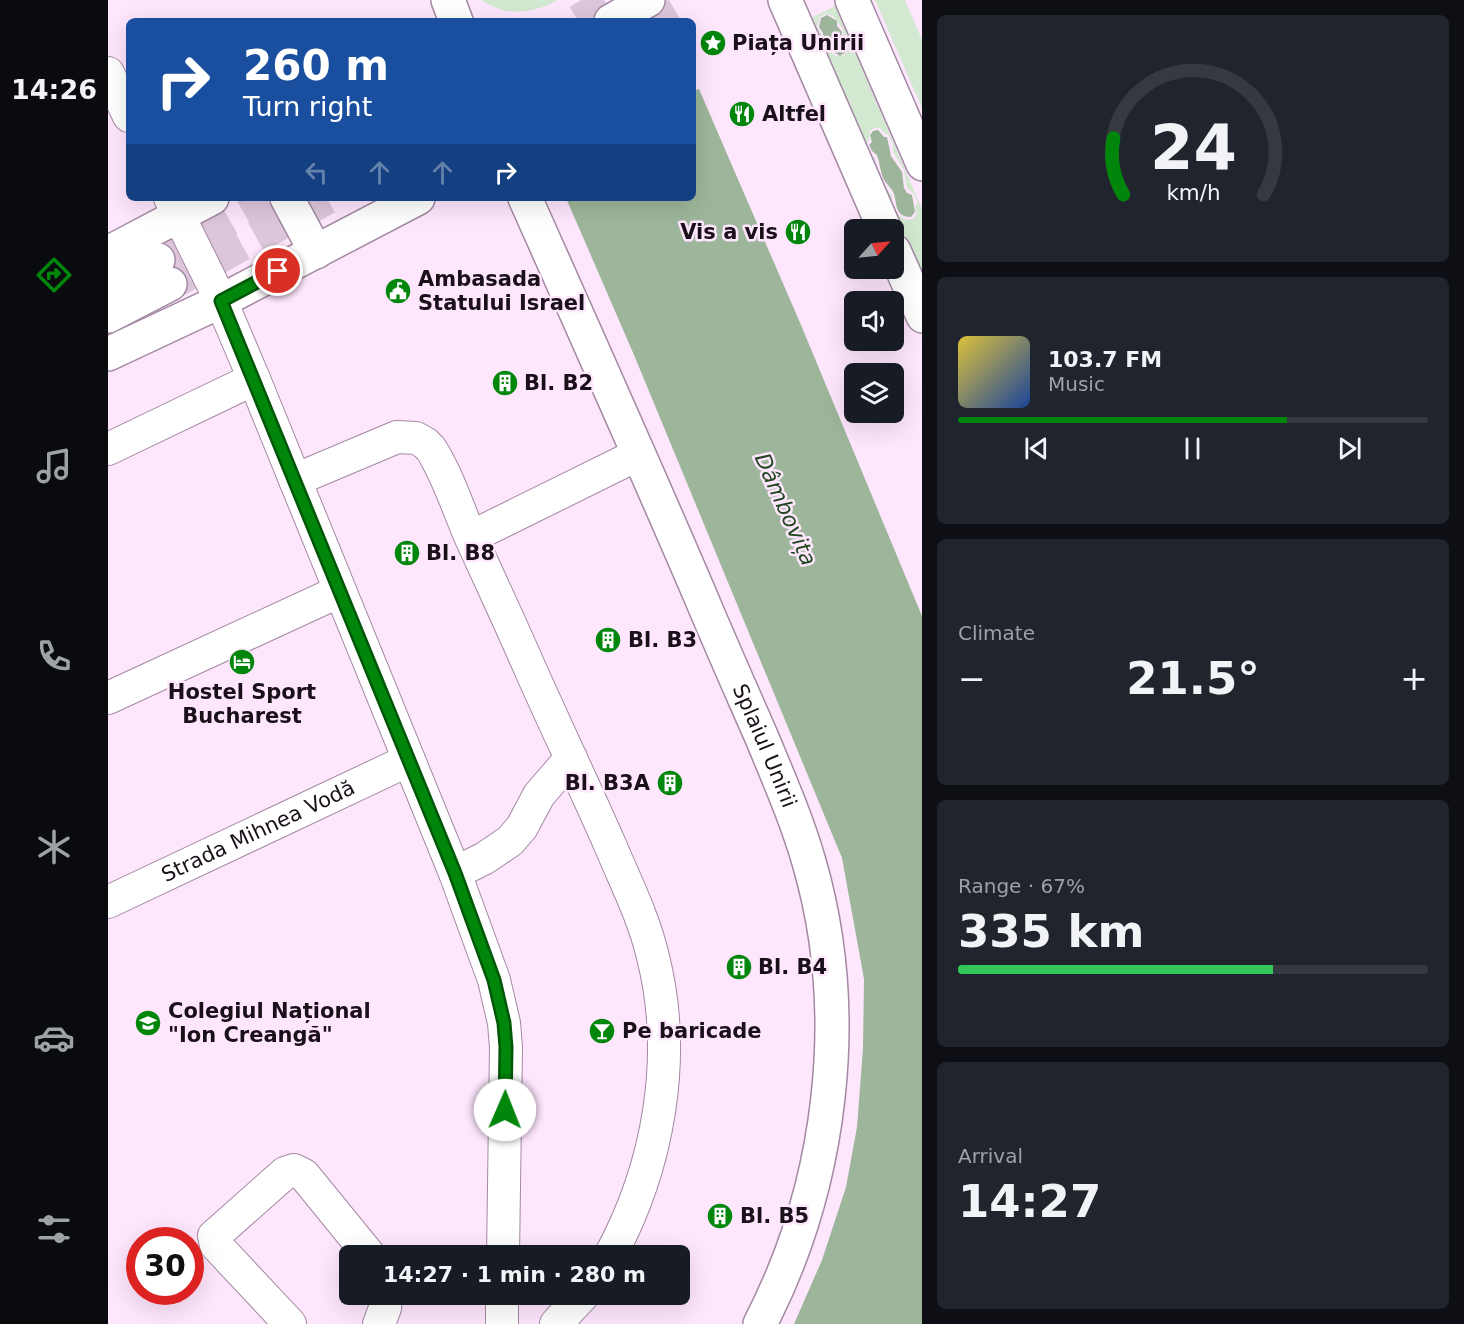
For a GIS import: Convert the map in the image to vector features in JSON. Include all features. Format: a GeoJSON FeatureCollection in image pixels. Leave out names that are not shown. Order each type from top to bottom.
{"type":"FeatureCollection","features":[{"type":"Feature","properties":{"kind":"main road"},"geometry":{"type":"LineString","coordinates":[[448,0],[455,18]]}},
{"type":"Feature","properties":{"kind":"main road"},"geometry":{"type":"LineString","coordinates":[[616,18],[648,0]]}},
{"type":"Feature","properties":{"kind":"main road"},"geometry":{"type":"LineString","coordinates":[[785,0],[880,219]]}},
{"type":"Feature","properties":{"kind":"main road"},"geometry":{"type":"LineString","coordinates":[[852,0],[922,164]]}},
{"type":"Feature","properties":{"kind":"main road"},"geometry":{"type":"LineString","coordinates":[[108,253],[174,207],[199,201]]}},
{"type":"Feature","properties":{"kind":"main road"},"geometry":{"type":"LineString","coordinates":[[289,201],[316,252]]}},
{"type":"Feature","properties":{"kind":"main road"},"geometry":{"type":"LineString","coordinates":[[108,354],[221,301],[412,201]]}},
{"type":"Feature","properties":{"kind":"main road","name":"Splaiul Unirii"},"geometry":{"type":"LineString","coordinates":[[526,201],[639,454],[793,816],[809,859],[820,900],[831,979],[832,1024],[825,1113],[809,1198],[796,1242],[780,1283],[760,1324]]}},
{"type":"Feature","properties":{"kind":"main road"},"geometry":{"type":"LineString","coordinates":[[108,285],[164,272],[108,316]]}},
{"type":"Feature","properties":{"kind":"main road"},"geometry":{"type":"LineString","coordinates":[[904,274],[922,316]]}},
{"type":"Feature","properties":{"kind":"street"},"geometry":{"type":"LineString","coordinates":[[108,73],[126,110]]}},
{"type":"Feature","properties":{"kind":"street"},"geometry":{"type":"LineString","coordinates":[[174,207],[221,301],[254,379],[455,873],[494,980],[504,1023],[506,1047],[503,1245]]}},
{"type":"Feature","properties":{"kind":"street"},"geometry":{"type":"LineString","coordinates":[[108,449],[254,379]]}},
{"type":"Feature","properties":{"kind":"street"},"geometry":{"type":"LineString","coordinates":[[295,480],[390,440],[406,436],[425,443],[436,457],[640,914],[654,958],[662,1007],[662,1086],[654,1136],[640,1190],[616,1245]]}},
{"type":"Feature","properties":{"kind":"street"},"geometry":{"type":"LineString","coordinates":[[471,537],[639,454]]}},
{"type":"Feature","properties":{"kind":"street"},"geometry":{"type":"LineString","coordinates":[[108,698],[340,591]]}},
{"type":"Feature","properties":{"kind":"street"},"geometry":{"type":"LineString","coordinates":[[455,873],[510,842],[522,827],[539,795],[572,758]]}},
{"type":"Feature","properties":{"kind":"street","name":"Strada Mihnea Vodă"},"geometry":{"type":"LineString","coordinates":[[108,902],[409,760]]}},
{"type":"Feature","properties":{"kind":"street"},"geometry":{"type":"LineString","coordinates":[[290,1324],[216,1245],[214,1236],[285,1173],[294,1170],[304,1175],[361,1245]]}},
{"type":"Feature","properties":{"kind":"street"},"geometry":{"type":"LineString","coordinates":[[379,1324],[385,1305]]}},
{"type":"Feature","properties":{"kind":"street"},"geometry":{"type":"LineString","coordinates":[[502,1305],[502,1324]]}},
{"type":"Feature","properties":{"kind":"street"},"geometry":{"type":"LineString","coordinates":[[556,1324],[574,1305]]}},
{"type":"Feature","properties":{"kind":"shaded area"},"geometry":{"type":"Polygon","coordinates":[[[481,0],[558,0],[539,8],[519,12],[500,9],[481,0]]]}},
{"type":"Feature","properties":{"kind":"shaded area"},"geometry":{"type":"Polygon","coordinates":[[[875,0],[905,0],[922,40],[922,108],[875,0]]]}},
{"type":"Feature","properties":{"kind":"shaded area"},"geometry":{"type":"Polygon","coordinates":[[[835,6],[922,209],[922,284],[904,243],[904,219],[894,219],[807,20],[835,6]],[[825,14],[820,17],[817,27],[822,34],[822,40],[828,45],[829,52],[842,56],[847,52],[848,43],[843,37],[843,29],[833,16],[825,14]],[[880,128],[870,131],[866,144],[870,154],[875,158],[879,178],[892,196],[893,207],[899,216],[906,220],[912,219],[916,215],[915,207],[918,203],[914,194],[907,188],[904,170],[893,152],[893,145],[888,134],[880,128]]]}},
{"type":"Feature","properties":{"kind":"water"},"geometry":{"type":"Polygon","coordinates":[[[827,15],[837,21],[837,26],[842,32],[841,38],[846,42],[846,52],[840,56],[830,50],[819,27],[821,18],[827,15]]]}},
{"type":"Feature","properties":{"kind":"water","name":"Dâmbovița"},"geometry":{"type":"Polygon","coordinates":[[[699,89],[801,325],[922,616],[922,1324],[794,1324],[822,1260],[846,1187],[857,1127],[863,1048],[864,979],[842,858],[634,355],[567,201],[696,201],[696,90],[699,89]]]}},
{"type":"Feature","properties":{"kind":"water"},"geometry":{"type":"Polygon","coordinates":[[[878,130],[884,137],[887,137],[891,156],[902,172],[904,188],[912,195],[915,212],[911,217],[899,212],[893,192],[883,178],[877,155],[869,145],[872,142],[870,135],[873,131],[878,130]]]}},
{"type":"Feature","properties":{"kind":"tunnel"},"geometry":{"type":"LineString","coordinates":[[583,18],[614,0]]}},
{"type":"Feature","properties":{"kind":"tunnel"},"geometry":{"type":"LineString","coordinates":[[648,18],[680,0]]}},
{"type":"Feature","properties":{"kind":"tunnel"},"geometry":{"type":"LineString","coordinates":[[158,260],[262,201]]}},
{"type":"Feature","properties":{"kind":"tunnel"},"geometry":{"type":"LineString","coordinates":[[170,284],[322,201]]}},
{"type":"Feature","properties":{"kind":"place","name":"Piața Unirii"},"geometry":{"type":"Point","coordinates":[713,43]}},
{"type":"Feature","properties":{"kind":"place","name":"Altfel"},"geometry":{"type":"Point","coordinates":[742,114]}},
{"type":"Feature","properties":{"kind":"place","name":"Vis a vis"},"geometry":{"type":"Point","coordinates":[798,232]}},
{"type":"Feature","properties":{"kind":"place","name":"Ambasada Statului Israel"},"geometry":{"type":"Point","coordinates":[398,291]}},
{"type":"Feature","properties":{"kind":"place","name":"Bl. B2"},"geometry":{"type":"Point","coordinates":[505,383]}},
{"type":"Feature","properties":{"kind":"place","name":"Bl. B8"},"geometry":{"type":"Point","coordinates":[407,553]}},
{"type":"Feature","properties":{"kind":"place","name":"Bl. B3"},"geometry":{"type":"Point","coordinates":[608,640]}},
{"type":"Feature","properties":{"kind":"place","name":"Hostel Sport Bucharest"},"geometry":{"type":"Point","coordinates":[242,662]}},
{"type":"Feature","properties":{"kind":"place","name":"Bl. B3A"},"geometry":{"type":"Point","coordinates":[670,783]}},
{"type":"Feature","properties":{"kind":"place","name":"Bl. B4"},"geometry":{"type":"Point","coordinates":[739,967]}},
{"type":"Feature","properties":{"kind":"place","name":"Colegiul Național \"Ion Creangă\""},"geometry":{"type":"Point","coordinates":[148,1023]}},
{"type":"Feature","properties":{"kind":"place","name":"Pe baricade"},"geometry":{"type":"Point","coordinates":[602,1031]}},
{"type":"Feature","properties":{"kind":"place","name":"Bl. B5"},"geometry":{"type":"Point","coordinates":[720,1216]}},
{"type":"Feature","properties":{"kind":"route"},"geometry":{"type":"LineString","coordinates":[[278,271],[221,301],[455,873],[494,980],[504,1023],[505,1110]]}}]}
